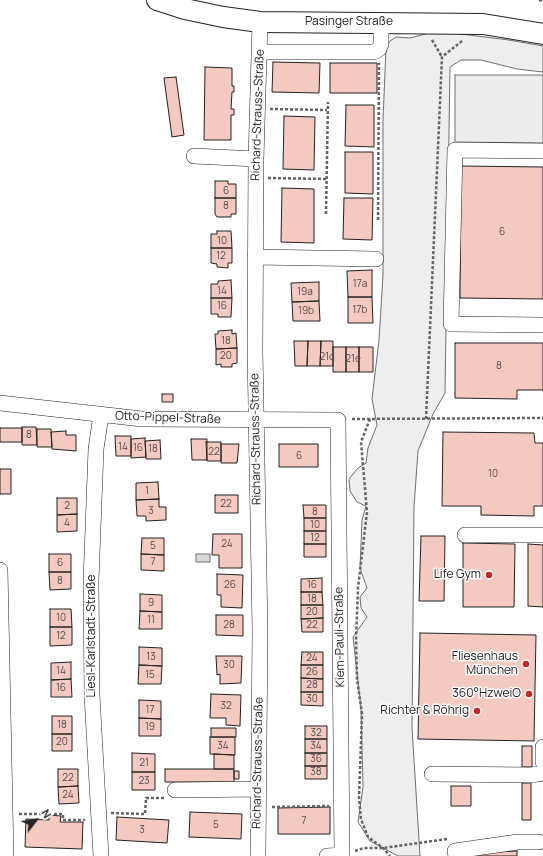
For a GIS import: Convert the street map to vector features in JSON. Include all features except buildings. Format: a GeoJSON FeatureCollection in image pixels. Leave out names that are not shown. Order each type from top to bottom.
{"type":"FeatureCollection","features":[{"type":"Feature","properties":{"kind":"main road","name":"Pasinger Straße"},"geometry":{"type":"LineString","coordinates":[[157,0],[193,11],[260,22],[483,24],[543,34]]}},
{"type":"Feature","properties":{"kind":"street","name":"Richard-Strauss-Straße"},"geometry":{"type":"LineString","coordinates":[[258,856],[260,631],[256,421],[256,159],[260,22]]}},
{"type":"Feature","properties":{"kind":"street"},"geometry":{"type":"LineString","coordinates":[[259,52],[374,52],[379,49],[381,44],[381,22]]}},
{"type":"Feature","properties":{"kind":"street"},"geometry":{"type":"LineString","coordinates":[[543,151],[455,150],[451,324],[543,325]]}},
{"type":"Feature","properties":{"kind":"street"},"geometry":{"type":"LineString","coordinates":[[194,156],[256,159]]}},
{"type":"Feature","properties":{"kind":"street"},"geometry":{"type":"LineString","coordinates":[[256,257],[376,259]]}},
{"type":"Feature","properties":{"kind":"street","name":"Otto-Pippel-Straße"},"geometry":{"type":"LineString","coordinates":[[0,404],[142,419],[256,421],[338,420]]}},
{"type":"Feature","properties":{"kind":"street","name":"Liesl-Karlstadt-Straße"},"geometry":{"type":"LineString","coordinates":[[101,415],[96,449],[91,581],[92,695],[101,856]]}},
{"type":"Feature","properties":{"kind":"street","name":"Kiem-Pauli-Straße"},"geometry":{"type":"LineString","coordinates":[[338,420],[343,855]]}},
{"type":"Feature","properties":{"kind":"street"},"geometry":{"type":"LineString","coordinates":[[465,535],[543,535]]}},
{"type":"Feature","properties":{"kind":"street"},"geometry":{"type":"LineString","coordinates":[[0,570],[6,856]]}},
{"type":"Feature","properties":{"kind":"street"},"geometry":{"type":"LineString","coordinates":[[543,747],[543,762]]}},
{"type":"Feature","properties":{"kind":"street"},"geometry":{"type":"LineString","coordinates":[[432,774],[532,775],[543,773]]}},
{"type":"Feature","properties":{"kind":"street"},"geometry":{"type":"LineString","coordinates":[[175,790],[258,788]]}},
{"type":"Feature","properties":{"kind":"street"},"geometry":{"type":"LineString","coordinates":[[456,856],[455,851],[518,842],[539,842]]}},
{"type":"Feature","properties":{"kind":"street"},"geometry":{"type":"LineString","coordinates":[[327,856],[343,855]]}},
{"type":"Feature","properties":{"kind":"path"},"geometry":{"type":"LineString","coordinates":[[539,0],[543,1]]}},
{"type":"Feature","properties":{"kind":"path"},"geometry":{"type":"LineString","coordinates":[[426,419],[442,57],[483,24]]}},
{"type":"Feature","properties":{"kind":"path"},"geometry":{"type":"LineString","coordinates":[[378,220],[379,49]]}},
{"type":"Feature","properties":{"kind":"path"},"geometry":{"type":"LineString","coordinates":[[326,214],[328,102]]}},
{"type":"Feature","properties":{"kind":"path"},"geometry":{"type":"LineString","coordinates":[[258,108],[327,110]]}},
{"type":"Feature","properties":{"kind":"path"},"geometry":{"type":"LineString","coordinates":[[256,177],[326,179]]}},
{"type":"Feature","properties":{"kind":"path"},"geometry":{"type":"LineString","coordinates":[[338,420],[543,418]]}},
{"type":"Feature","properties":{"kind":"path"},"geometry":{"type":"LineString","coordinates":[[370,419],[361,442],[366,512],[358,588],[356,640],[357,679],[362,714],[359,798],[361,819],[368,837],[383,848],[390,856]]}},
{"type":"Feature","properties":{"kind":"path"},"geometry":{"type":"LineString","coordinates":[[4,814],[63,814],[63,820],[84,820],[84,813],[145,814],[146,798],[165,798],[175,790]]}},
{"type":"Feature","properties":{"kind":"path"},"geometry":{"type":"LineString","coordinates":[[258,807],[342,806]]}},
{"type":"Feature","properties":{"kind":"path"},"geometry":{"type":"LineString","coordinates":[[343,855],[364,848],[383,848]]}},
{"type":"Feature","properties":{"kind":"shaded area"},"geometry":{"type":"Polygon","coordinates":[[[437,31],[543,46],[543,72],[517,69],[481,60],[461,60],[450,67],[445,393],[433,414],[418,451],[414,507],[412,728],[420,856],[398,856],[370,841],[358,822],[363,787],[361,708],[353,637],[367,617],[361,608],[360,597],[367,588],[360,568],[362,520],[366,506],[357,502],[350,491],[349,479],[358,468],[366,463],[368,448],[377,425],[372,399],[379,340],[383,275],[383,120],[386,48],[390,41],[396,37],[410,38],[437,31]]]}},
{"type":"Feature","properties":{"kind":"shaded area"},"geometry":{"type":"Polygon","coordinates":[[[455,75],[543,75],[543,143],[455,142],[455,75]]]}},
{"type":"Feature","properties":{"kind":"shaded area"},"geometry":{"type":"Polygon","coordinates":[[[196,554],[210,554],[210,562],[196,562],[196,554]]]}},
{"type":"Feature","properties":{"kind":"place","name":"Life Gym"},"geometry":{"type":"Point","coordinates":[489,575]}},
{"type":"Feature","properties":{"kind":"place","name":"Fliesenhaus München"},"geometry":{"type":"Point","coordinates":[526,664]}},
{"type":"Feature","properties":{"kind":"place","name":"360°HzweiO"},"geometry":{"type":"Point","coordinates":[529,694]}},
{"type":"Feature","properties":{"kind":"place","name":"Richter & Röhrig"},"geometry":{"type":"Point","coordinates":[477,711]}}]}
